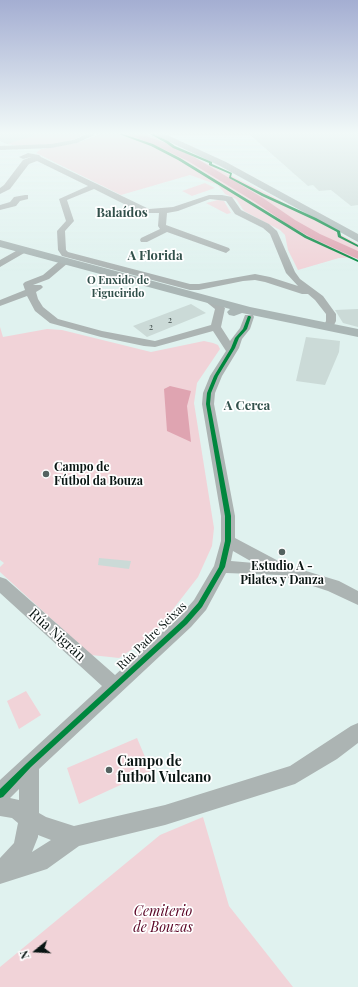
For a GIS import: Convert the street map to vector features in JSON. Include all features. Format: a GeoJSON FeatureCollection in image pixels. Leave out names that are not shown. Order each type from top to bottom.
{"type":"FeatureCollection","features":[{"type":"Feature","properties":{"kind":"main road"},"geometry":{"type":"LineString","coordinates":[[252,180],[358,238]]}},
{"type":"Feature","properties":{"kind":"main road"},"geometry":{"type":"LineString","coordinates":[[258,180],[358,234]]}},
{"type":"Feature","properties":{"kind":"main road"},"geometry":{"type":"LineString","coordinates":[[0,244],[23,250],[60,268],[84,267],[216,302],[244,313],[266,313],[358,333]]}},
{"type":"Feature","properties":{"kind":"street"},"geometry":{"type":"LineString","coordinates":[[0,192],[7,187],[13,180]]}},
{"type":"Feature","properties":{"kind":"street"},"geometry":{"type":"LineString","coordinates":[[81,180],[148,211],[174,209],[209,197],[222,197],[229,199],[238,212],[266,226],[274,233],[290,274],[324,303],[331,314],[331,321],[328,327]]}},
{"type":"Feature","properties":{"kind":"street"},"geometry":{"type":"LineString","coordinates":[[95,186],[63,199],[70,221],[61,231],[62,250],[65,254],[194,287],[250,277],[262,278],[307,293],[313,293]]}},
{"type":"Feature","properties":{"kind":"street"},"geometry":{"type":"LineString","coordinates":[[0,208],[13,204],[17,199],[25,197]]}},
{"type":"Feature","properties":{"kind":"street"},"geometry":{"type":"LineString","coordinates":[[163,211],[162,226],[226,250]]}},
{"type":"Feature","properties":{"kind":"street"},"geometry":{"type":"LineString","coordinates":[[144,240],[167,229]]}},
{"type":"Feature","properties":{"kind":"street"},"geometry":{"type":"LineString","coordinates":[[0,264],[23,250]]}},
{"type":"Feature","properties":{"kind":"street"},"geometry":{"type":"LineString","coordinates":[[0,303],[34,292],[60,268]]}},
{"type":"Feature","properties":{"kind":"street"},"geometry":{"type":"LineString","coordinates":[[282,284],[290,274]]}},
{"type":"Feature","properties":{"kind":"street"},"geometry":{"type":"LineString","coordinates":[[282,284],[295,286],[302,285]]}},
{"type":"Feature","properties":{"kind":"street"},"geometry":{"type":"LineString","coordinates":[[34,292],[39,309],[54,321],[66,326],[144,344],[155,344],[217,326],[244,313]]}},
{"type":"Feature","properties":{"kind":"street"},"geometry":{"type":"LineString","coordinates":[[216,302],[220,308],[217,326],[231,351]]}},
{"type":"Feature","properties":{"kind":"street","name":"Rúa Padre Seixas"},"geometry":{"type":"LineString","coordinates":[[0,794],[29,765],[185,622],[200,605],[222,567],[228,541],[228,516],[208,399],[211,385],[240,334],[245,329],[244,313]]}},
{"type":"Feature","properties":{"kind":"street"},"geometry":{"type":"LineString","coordinates":[[217,326],[227,333],[240,334]]}},
{"type":"Feature","properties":{"kind":"street"},"geometry":{"type":"LineString","coordinates":[[228,541],[281,570],[333,586],[358,598]]}},
{"type":"Feature","properties":{"kind":"street"},"geometry":{"type":"LineString","coordinates":[[222,567],[281,570]]}},
{"type":"Feature","properties":{"kind":"street","name":"Rúa Nigrán"},"geometry":{"type":"LineString","coordinates":[[0,584],[114,686]]}},
{"type":"Feature","properties":{"kind":"street"},"geometry":{"type":"LineString","coordinates":[[0,873],[39,861],[74,837],[165,814],[295,774],[358,732]]}},
{"type":"Feature","properties":{"kind":"street"},"geometry":{"type":"LineString","coordinates":[[0,873],[22,850],[27,836],[29,818],[29,765]]}},
{"type":"Feature","properties":{"kind":"street"},"geometry":{"type":"LineString","coordinates":[[0,806],[16,809],[40,826],[74,837]]}},
{"type":"Feature","properties":{"kind":"green space"},"geometry":{"type":"Polygon","coordinates":[[[91,180],[173,180],[121,195],[91,180]]]}},
{"type":"Feature","properties":{"kind":"green space"},"geometry":{"type":"Polygon","coordinates":[[[204,180],[240,180],[270,195],[358,244],[358,257],[339,258],[298,270],[288,250],[285,235],[280,230],[244,211],[236,199],[225,194],[218,185],[204,180]]]}},
{"type":"Feature","properties":{"kind":"green space"},"geometry":{"type":"Polygon","coordinates":[[[205,183],[215,188],[192,196],[182,191],[205,183]]]}},
{"type":"Feature","properties":{"kind":"green space"},"geometry":{"type":"Polygon","coordinates":[[[218,200],[224,201],[231,213],[227,214],[206,203],[218,200]]]}},
{"type":"Feature","properties":{"kind":"green space"},"geometry":{"type":"Polygon","coordinates":[[[0,327],[3,337],[47,329],[62,330],[151,352],[204,341],[218,345],[220,349],[197,383],[194,403],[214,528],[212,546],[198,577],[153,635],[119,658],[91,655],[0,572],[0,567],[4,563],[0,560],[0,327]]]}},
{"type":"Feature","properties":{"kind":"green space"},"geometry":{"type":"Polygon","coordinates":[[[26,691],[41,715],[19,729],[7,701],[26,691]]]}},
{"type":"Feature","properties":{"kind":"green space","name":"Campo de futbol Vulcano"},"geometry":{"type":"Polygon","coordinates":[[[137,738],[151,771],[79,804],[67,768],[137,738]]]}},
{"type":"Feature","properties":{"kind":"green space","name":"Cemiterio de Bouzas"},"geometry":{"type":"Polygon","coordinates":[[[203,817],[229,906],[293,987],[0,987],[0,967],[160,835],[203,817]]]}},
{"type":"Feature","properties":{"kind":"shaded area"},"geometry":{"type":"Polygon","coordinates":[[[170,386],[191,391],[187,406],[191,442],[167,431],[164,389],[170,386]]]}},
{"type":"Feature","properties":{"kind":"building"},"geometry":{"type":"Polygon","coordinates":[[[301,180],[358,180],[358,205],[351,206],[331,190],[319,191],[313,185],[308,186],[301,180]]]}},
{"type":"Feature","properties":{"kind":"building"},"geometry":{"type":"Polygon","coordinates":[[[191,304],[206,313],[147,337],[133,326],[191,304]]]}},
{"type":"Feature","properties":{"kind":"building"},"geometry":{"type":"Polygon","coordinates":[[[358,309],[358,327],[343,323],[335,310],[358,309]]]}},
{"type":"Feature","properties":{"kind":"building"},"geometry":{"type":"Polygon","coordinates":[[[306,337],[340,341],[339,352],[325,385],[296,381],[306,337]]]}},
{"type":"Feature","properties":{"kind":"building"},"geometry":{"type":"Polygon","coordinates":[[[99,558],[131,561],[129,569],[98,565],[99,558]]]}},
{"type":"Feature","properties":{"kind":"waterway"},"geometry":{"type":"LineString","coordinates":[[226,180],[291,222],[316,236],[358,255]]}},
{"type":"Feature","properties":{"kind":"cycle path"},"geometry":{"type":"LineString","coordinates":[[213,180],[306,237],[358,261]]}},
{"type":"Feature","properties":{"kind":"cycle path"},"geometry":{"type":"LineString","coordinates":[[236,180],[263,195],[315,219],[339,232],[339,236],[358,246]]}},
{"type":"Feature","properties":{"kind":"cycle path"},"geometry":{"type":"LineString","coordinates":[[0,794],[29,765],[185,622],[200,605],[222,567],[228,541],[228,516],[208,404],[209,393],[216,376],[233,348],[237,338],[245,329],[249,317]]}},
{"type":"Feature","properties":{"kind":"place","name":"Campo de Fútbol da Bouza"},"geometry":{"type":"Point","coordinates":[46,474]}},
{"type":"Feature","properties":{"kind":"place","name":"Estudio A - Pilates y Danza"},"geometry":{"type":"Point","coordinates":[282,552]}},
{"type":"Feature","properties":{"kind":"place","name":"Campo de futbol Vulcano"},"geometry":{"type":"Point","coordinates":[109,770]}},
{"type":"Feature","properties":{"kind":"district","name":"Balaídos"},"geometry":{"type":"Point","coordinates":[122,213]}},
{"type":"Feature","properties":{"kind":"district","name":"A Florida"},"geometry":{"type":"Point","coordinates":[155,256]}},
{"type":"Feature","properties":{"kind":"district","name":"O Enxido de Figueirido"},"geometry":{"type":"Point","coordinates":[118,287]}},
{"type":"Feature","properties":{"kind":"district","name":"A Cerca"},"geometry":{"type":"Point","coordinates":[247,406]}}]}
